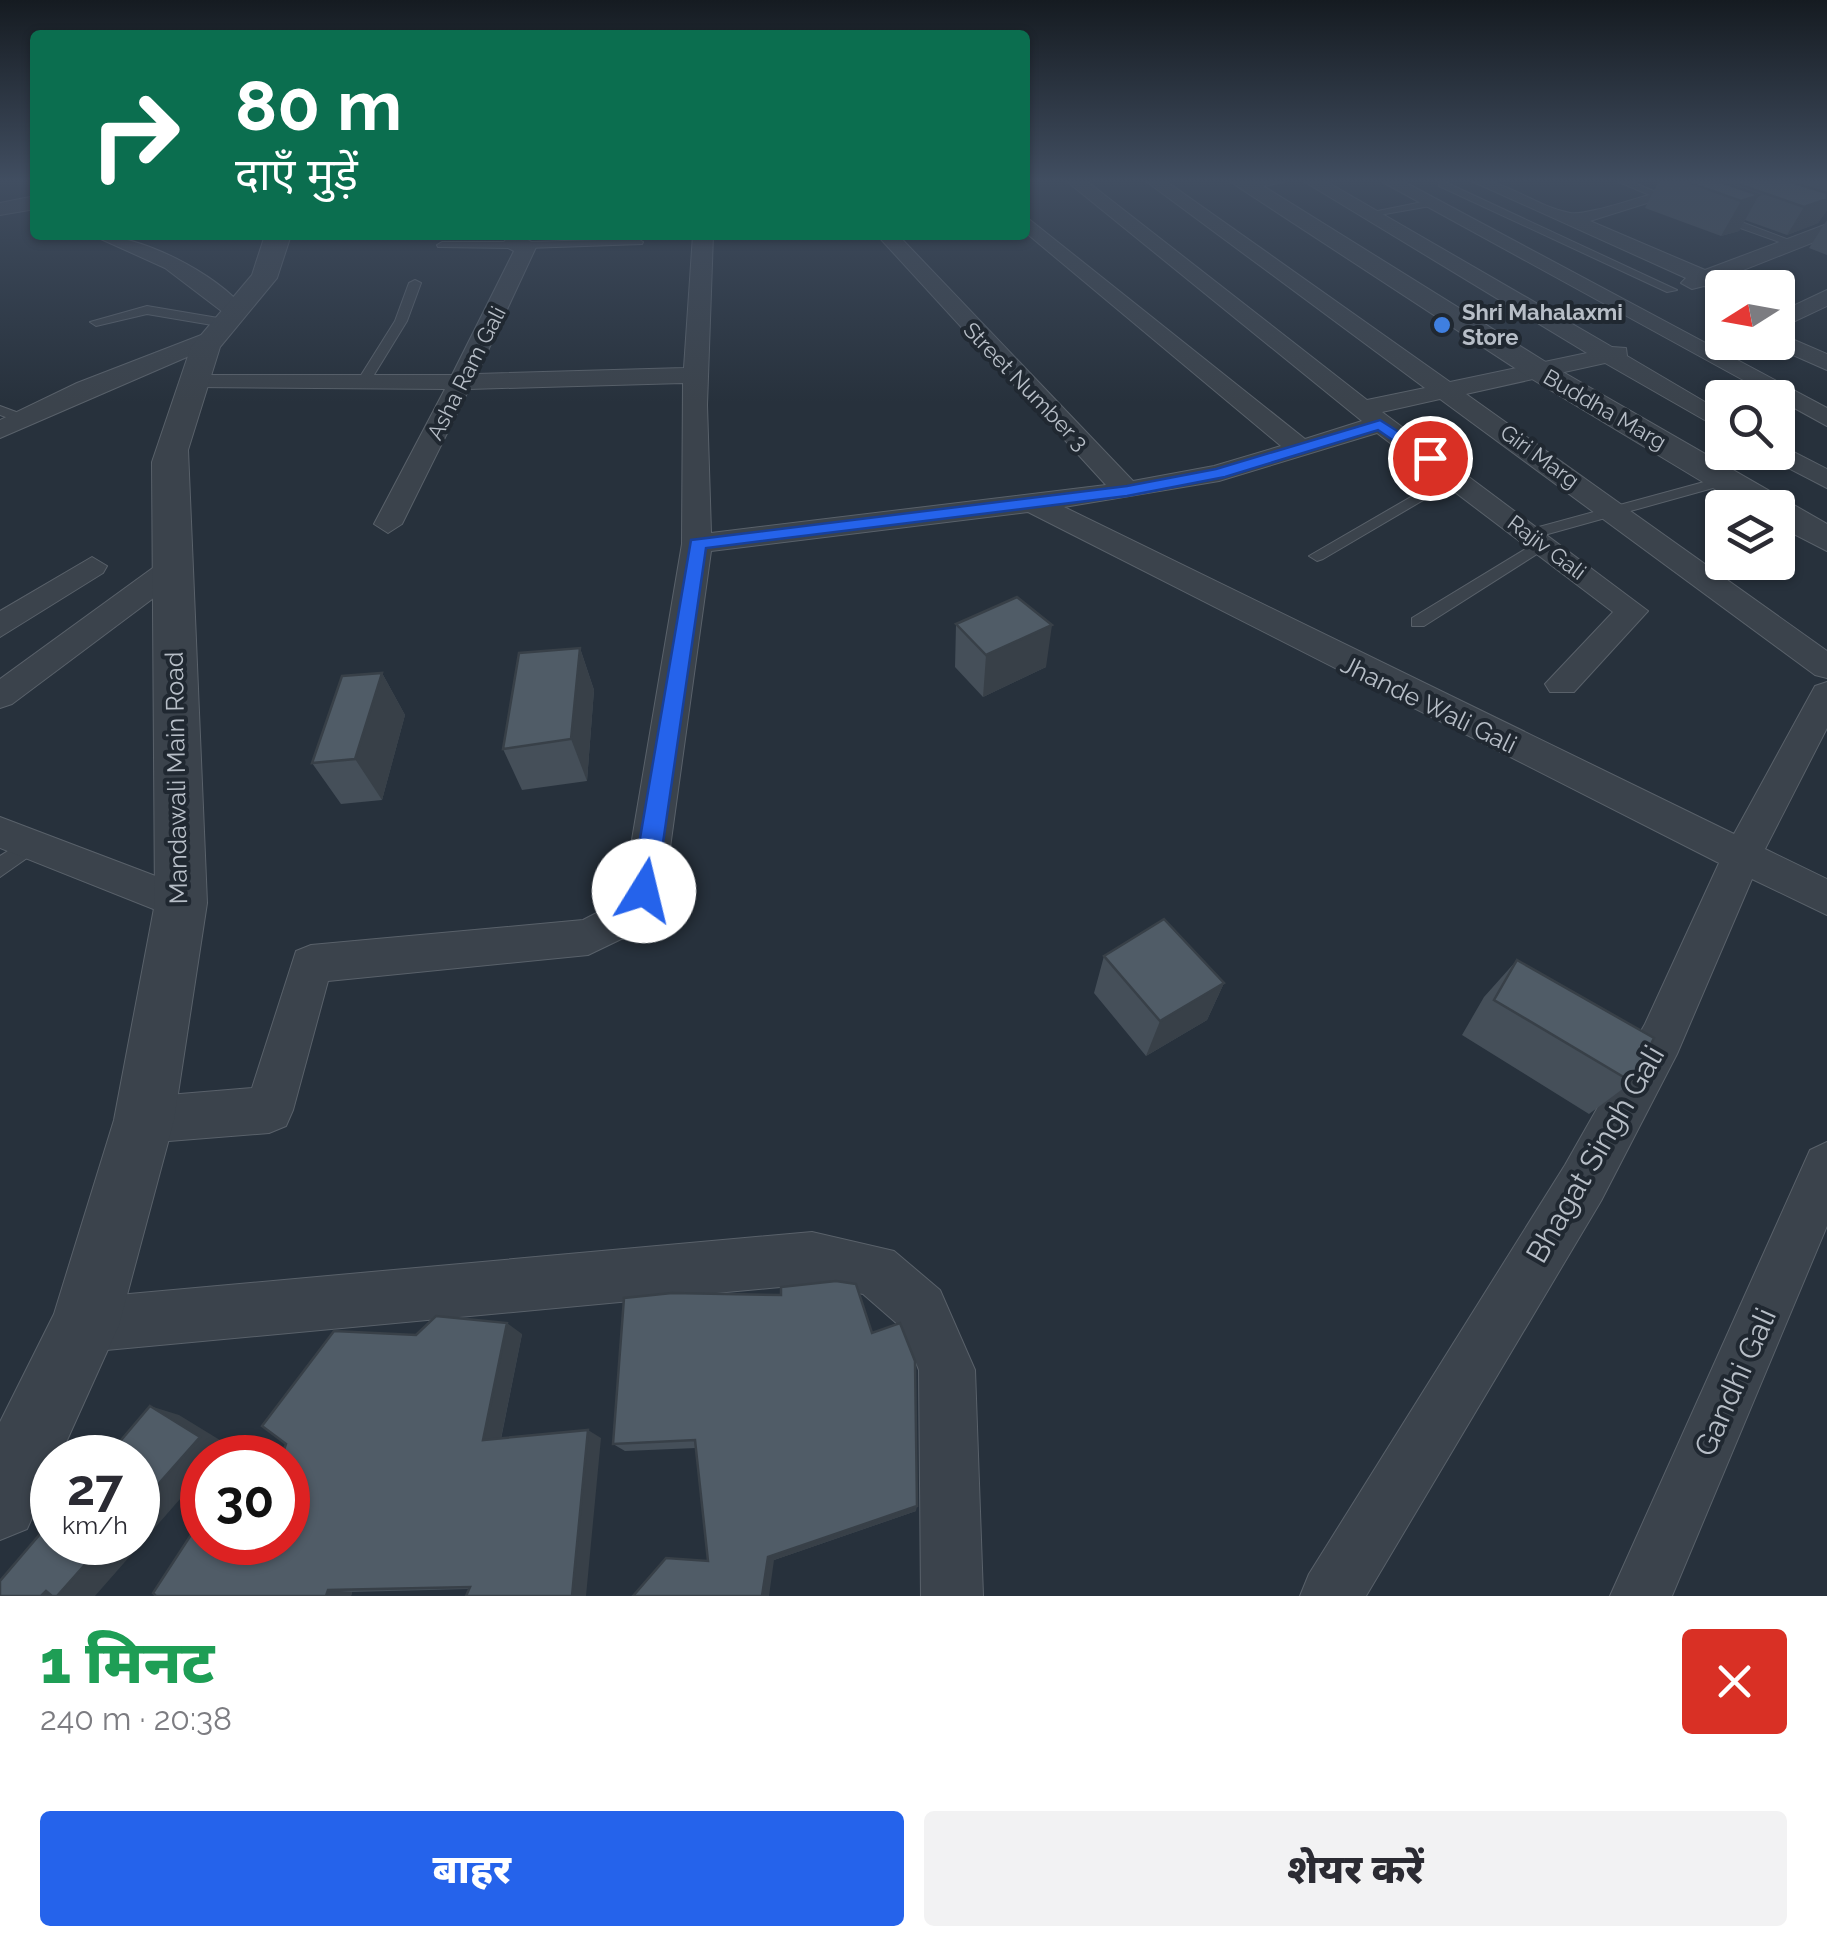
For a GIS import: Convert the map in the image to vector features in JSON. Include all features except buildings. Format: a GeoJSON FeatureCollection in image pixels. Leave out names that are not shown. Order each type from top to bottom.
{"type":"FeatureCollection","features":[{"type":"Feature","properties":{"kind":"street"},"geometry":{"type":"LineString","coordinates":[[7,420],[223,324],[172,264],[147,253]]}},
{"type":"Feature","properties":{"kind":"street","name":"Mandawali Main Road"},"geometry":{"type":"LineString","coordinates":[[0,1502],[85,1325],[144,1120],[181,903],[168,462],[173,430],[223,324],[265,276],[277,253]]}},
{"type":"Feature","properties":{"kind":"street","name":"Asha Ram Gali"},"geometry":{"type":"LineString","coordinates":[[388,524],[462,382],[514,253]]}},
{"type":"Feature","properties":{"kind":"street"},"geometry":{"type":"LineString","coordinates":[[144,1120],[269,1110],[311,964],[588,937],[626,917],[644,891],[698,544],[695,375],[702,253]]}},
{"type":"Feature","properties":{"kind":"street","name":"Street Number 3"},"geometry":{"type":"LineString","coordinates":[[904,253],[1127,491]]}},
{"type":"Feature","properties":{"kind":"street"},"geometry":{"type":"LineString","coordinates":[[1063,253],[1301,449]]}},
{"type":"Feature","properties":{"kind":"street","name":"Rajiv Gali"},"geometry":{"type":"LineString","coordinates":[[1166,253],[1371,417],[1632,611],[1562,684]]}},
{"type":"Feature","properties":{"kind":"street","name":"Giri Marg"},"geometry":{"type":"LineString","coordinates":[[1257,253],[1827,667]]}},
{"type":"Feature","properties":{"kind":"street","name":"Buddha Marg"},"geometry":{"type":"LineString","coordinates":[[1354,253],[1538,370],[1802,522]]}},
{"type":"Feature","properties":{"kind":"street"},"geometry":{"type":"LineString","coordinates":[[1434,253],[1705,412]]}},
{"type":"Feature","properties":{"kind":"street"},"geometry":{"type":"LineString","coordinates":[[1537,253],[1681,339],[1827,418]]}},
{"type":"Feature","properties":{"kind":"street"},"geometry":{"type":"LineString","coordinates":[[1645,253],[1705,279]]}},
{"type":"Feature","properties":{"kind":"street"},"geometry":{"type":"LineString","coordinates":[[1728,270],[1767,253]]}},
{"type":"Feature","properties":{"kind":"street"},"geometry":{"type":"LineString","coordinates":[[1671,290],[1705,279]]}},
{"type":"Feature","properties":{"kind":"street"},"geometry":{"type":"LineString","coordinates":[[1671,290],[1705,306]]}},
{"type":"Feature","properties":{"kind":"street"},"geometry":{"type":"LineString","coordinates":[[1795,310],[1827,297]]}},
{"type":"Feature","properties":{"kind":"street"},"geometry":{"type":"LineString","coordinates":[[1795,318],[1827,327]]}},
{"type":"Feature","properties":{"kind":"street"},"geometry":{"type":"LineString","coordinates":[[698,544],[1034,504],[1219,473],[1301,449],[1371,417],[1449,390],[1705,334]]}},
{"type":"Feature","properties":{"kind":"street"},"geometry":{"type":"LineString","coordinates":[[1795,348],[1827,363]]}},
{"type":"Feature","properties":{"kind":"street"},"geometry":{"type":"LineString","coordinates":[[196,380],[462,382],[695,375]]}},
{"type":"Feature","properties":{"kind":"street"},"geometry":{"type":"LineString","coordinates":[[1795,462],[1827,480]]}},
{"type":"Feature","properties":{"kind":"street","name":"Jhande Wali Gali"},"geometry":{"type":"LineString","coordinates":[[1034,504],[1827,898]]}},
{"type":"Feature","properties":{"kind":"street"},"geometry":{"type":"LineString","coordinates":[[0,626],[92,566]]}},
{"type":"Feature","properties":{"kind":"street"},"geometry":{"type":"LineString","coordinates":[[0,696],[172,569]]}},
{"type":"Feature","properties":{"kind":"street","name":"Bhagat Singh Gali"},"geometry":{"type":"LineString","coordinates":[[1330,1596],[1584,1184],[1662,1039],[1741,858],[1827,694]]}},
{"type":"Feature","properties":{"kind":"street"},"geometry":{"type":"LineString","coordinates":[[10,848],[181,903]]}},
{"type":"Feature","properties":{"kind":"street","name":"Gandhi Gali"},"geometry":{"type":"LineString","coordinates":[[1642,1596],[1827,1167]]}},
{"type":"Feature","properties":{"kind":"street"},"geometry":{"type":"LineString","coordinates":[[85,1325],[812,1258],[875,1270],[921,1309],[947,1370],[952,1596]]}},
{"type":"Feature","properties":{"kind":"lane"},"geometry":{"type":"LineString","coordinates":[[1582,253],[1671,290]]}},
{"type":"Feature","properties":{"kind":"lane"},"geometry":{"type":"LineString","coordinates":[[364,380],[401,320],[415,283]]}},
{"type":"Feature","properties":{"kind":"lane"},"geometry":{"type":"LineString","coordinates":[[96,322],[147,310],[223,324]]}},
{"type":"Feature","properties":{"kind":"lane"},"geometry":{"type":"LineString","coordinates":[[1316,556],[1454,476]]}},
{"type":"Feature","properties":{"kind":"lane"},"geometry":{"type":"LineString","coordinates":[[1418,622],[1536,539],[1615,511],[1726,480]]}},
{"type":"Feature","properties":{"kind":"place","name":"Shri Mahalaxmi Store"},"geometry":{"type":"Point","coordinates":[1442,325]}},
{"type":"Feature","properties":{"kind":"route"},"geometry":{"type":"LineString","coordinates":[[644,891],[698,544],[1127,491],[1219,473],[1380,424],[1430,458]]}}]}
